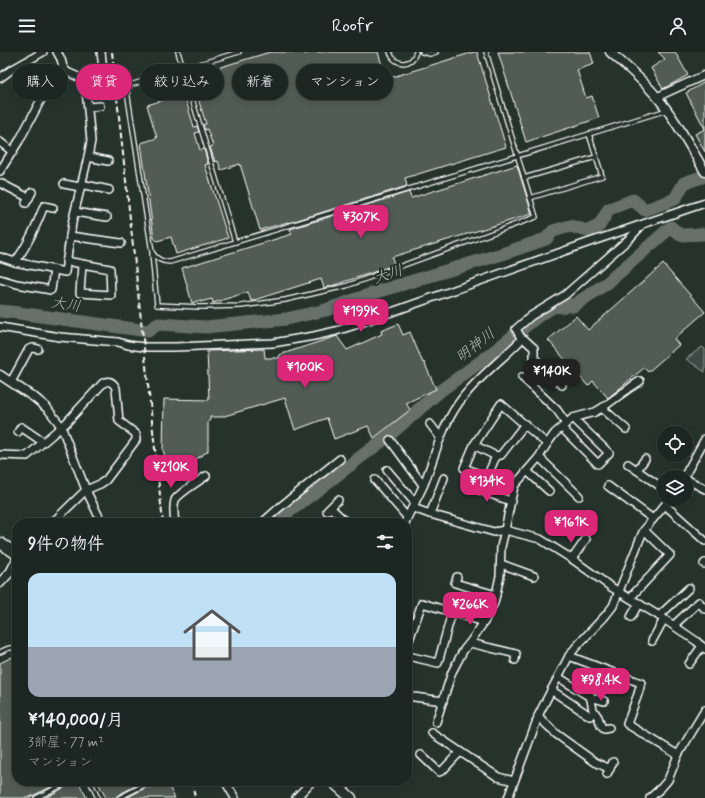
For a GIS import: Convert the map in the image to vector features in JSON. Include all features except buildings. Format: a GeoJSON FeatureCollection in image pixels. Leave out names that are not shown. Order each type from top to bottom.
{"type":"FeatureCollection","features":[{"type":"Feature","properties":{"kind":"main road"},"geometry":{"type":"LineString","coordinates":[[0,543],[12,551]]}},
{"type":"Feature","properties":{"kind":"main road"},"geometry":{"type":"LineString","coordinates":[[338,786],[351,798]]}},
{"type":"Feature","properties":{"kind":"street"},"geometry":{"type":"LineString","coordinates":[[0,78],[43,52]]}},
{"type":"Feature","properties":{"kind":"street"},"geometry":{"type":"LineString","coordinates":[[57,52],[61,59],[62,64]]}},
{"type":"Feature","properties":{"kind":"street"},"geometry":{"type":"LineString","coordinates":[[101,52],[102,64]]}},
{"type":"Feature","properties":{"kind":"street"},"geometry":{"type":"LineString","coordinates":[[610,52],[658,97],[677,124],[703,169]]}},
{"type":"Feature","properties":{"kind":"street"},"geometry":{"type":"LineString","coordinates":[[658,97],[705,75]]}},
{"type":"Feature","properties":{"kind":"street"},"geometry":{"type":"LineString","coordinates":[[0,171],[13,152],[41,100]]}},
{"type":"Feature","properties":{"kind":"street"},"geometry":{"type":"LineString","coordinates":[[0,257],[15,262],[65,272],[74,212],[91,140],[87,100]]}},
{"type":"Feature","properties":{"kind":"street"},"geometry":{"type":"LineString","coordinates":[[88,107],[100,106]]}},
{"type":"Feature","properties":{"kind":"street"},"geometry":{"type":"LineString","coordinates":[[0,142],[13,152]]}},
{"type":"Feature","properties":{"kind":"street"},"geometry":{"type":"LineString","coordinates":[[88,156],[108,161]]}},
{"type":"Feature","properties":{"kind":"street"},"geometry":{"type":"LineString","coordinates":[[0,183],[29,198]]}},
{"type":"Feature","properties":{"kind":"street"},"geometry":{"type":"LineString","coordinates":[[64,184],[81,185],[109,190]]}},
{"type":"Feature","properties":{"kind":"street"},"geometry":{"type":"LineString","coordinates":[[0,327],[60,337],[118,342],[144,347],[273,343],[296,340],[352,326],[705,203]]}},
{"type":"Feature","properties":{"kind":"street"},"geometry":{"type":"LineString","coordinates":[[15,262],[33,233],[44,206],[54,208]]}},
{"type":"Feature","properties":{"kind":"street"},"geometry":{"type":"LineString","coordinates":[[74,212],[107,217]]}},
{"type":"Feature","properties":{"kind":"street"},"geometry":{"type":"LineString","coordinates":[[562,385],[534,358],[534,348],[519,335],[516,329],[532,316],[565,295],[630,238],[641,225]]}},
{"type":"Feature","properties":{"kind":"street"},"geometry":{"type":"LineString","coordinates":[[70,236],[121,243]]}},
{"type":"Feature","properties":{"kind":"street"},"geometry":{"type":"LineString","coordinates":[[66,261],[110,268],[112,295],[80,293],[82,264]]}},
{"type":"Feature","properties":{"kind":"street"},"geometry":{"type":"LineString","coordinates":[[0,279],[17,284],[51,290],[54,270]]}},
{"type":"Feature","properties":{"kind":"street"},"geometry":{"type":"LineString","coordinates":[[407,518],[423,485],[440,437],[452,414],[464,396],[486,372],[519,342],[519,335]]}},
{"type":"Feature","properties":{"kind":"street"},"geometry":{"type":"LineString","coordinates":[[11,382],[29,349],[38,349]]}},
{"type":"Feature","properties":{"kind":"street"},"geometry":{"type":"LineString","coordinates":[[0,375],[35,398],[47,408],[61,426],[86,490],[100,518]]}},
{"type":"Feature","properties":{"kind":"street"},"geometry":{"type":"LineString","coordinates":[[522,376],[557,410],[564,425],[598,464],[609,453],[573,418]]}},
{"type":"Feature","properties":{"kind":"street"},"geometry":{"type":"LineString","coordinates":[[0,455],[27,456],[66,423],[103,383],[106,381],[114,383],[120,421],[136,434],[136,440],[106,480],[86,490],[57,518]]}},
{"type":"Feature","properties":{"kind":"street"},"geometry":{"type":"LineString","coordinates":[[436,722],[452,672],[463,651],[484,622],[494,603],[500,576],[501,547],[510,501],[516,482],[539,457],[555,433],[564,425],[573,418],[595,412],[602,408],[640,381]]}},
{"type":"Feature","properties":{"kind":"street"},"geometry":{"type":"LineString","coordinates":[[524,424],[501,454],[496,456],[487,477],[464,468],[474,445],[501,404],[524,424],[547,444]]}},
{"type":"Feature","properties":{"kind":"street"},"geometry":{"type":"LineString","coordinates":[[602,408],[626,429]]}},
{"type":"Feature","properties":{"kind":"street"},"geometry":{"type":"LineString","coordinates":[[430,424],[440,437]]}},
{"type":"Feature","properties":{"kind":"street"},"geometry":{"type":"LineString","coordinates":[[18,432],[21,427],[43,442]]}},
{"type":"Feature","properties":{"kind":"street"},"geometry":{"type":"LineString","coordinates":[[689,470],[705,439]]}},
{"type":"Feature","properties":{"kind":"street"},"geometry":{"type":"LineString","coordinates":[[390,440],[423,485]]}},
{"type":"Feature","properties":{"kind":"street"},"geometry":{"type":"LineString","coordinates":[[474,445],[496,456]]}},
{"type":"Feature","properties":{"kind":"street"},"geometry":{"type":"LineString","coordinates":[[539,457],[579,496]]}},
{"type":"Feature","properties":{"kind":"street"},"geometry":{"type":"LineString","coordinates":[[268,518],[340,459]]}},
{"type":"Feature","properties":{"kind":"street"},"geometry":{"type":"LineString","coordinates":[[637,470],[645,459]]}},
{"type":"Feature","properties":{"kind":"street"},"geometry":{"type":"LineString","coordinates":[[628,464],[657,483]]}},
{"type":"Feature","properties":{"kind":"street"},"geometry":{"type":"LineString","coordinates":[[387,470],[414,505],[430,514],[494,532],[505,530],[540,540],[572,559],[618,591],[662,617],[696,641],[703,648],[689,664]]}},
{"type":"Feature","properties":{"kind":"street"},"geometry":{"type":"LineString","coordinates":[[527,471],[550,491]]}},
{"type":"Feature","properties":{"kind":"street"},"geometry":{"type":"LineString","coordinates":[[175,518],[175,501],[179,495],[206,476]]}},
{"type":"Feature","properties":{"kind":"street"},"geometry":{"type":"LineString","coordinates":[[430,514],[444,478]]}},
{"type":"Feature","properties":{"kind":"street"},"geometry":{"type":"LineString","coordinates":[[375,480],[404,518]]}},
{"type":"Feature","properties":{"kind":"street"},"geometry":{"type":"LineString","coordinates":[[693,482],[705,489]]}},
{"type":"Feature","properties":{"kind":"street"},"geometry":{"type":"LineString","coordinates":[[608,486],[653,519]]}},
{"type":"Feature","properties":{"kind":"street"},"geometry":{"type":"LineString","coordinates":[[471,487],[510,501]]}},
{"type":"Feature","properties":{"kind":"street"},"geometry":{"type":"LineString","coordinates":[[338,500],[329,509],[341,518]]}},
{"type":"Feature","properties":{"kind":"street"},"geometry":{"type":"LineString","coordinates":[[508,798],[538,716],[569,656],[613,606],[636,545],[644,530],[664,506]]}},
{"type":"Feature","properties":{"kind":"street"},"geometry":{"type":"LineString","coordinates":[[672,506],[705,541]]}},
{"type":"Feature","properties":{"kind":"street"},"geometry":{"type":"LineString","coordinates":[[630,598],[670,555],[644,530]]}},
{"type":"Feature","properties":{"kind":"street"},"geometry":{"type":"LineString","coordinates":[[572,559],[586,539]]}},
{"type":"Feature","properties":{"kind":"street"},"geometry":{"type":"LineString","coordinates":[[501,564],[534,576]]}},
{"type":"Feature","properties":{"kind":"street"},"geometry":{"type":"LineString","coordinates":[[0,583],[12,569]]}},
{"type":"Feature","properties":{"kind":"street"},"geometry":{"type":"LineString","coordinates":[[457,577],[455,583],[496,595]]}},
{"type":"Feature","properties":{"kind":"street"},"geometry":{"type":"LineString","coordinates":[[652,641],[662,617],[689,588]]}},
{"type":"Feature","properties":{"kind":"street"},"geometry":{"type":"LineString","coordinates":[[674,625],[699,602],[705,609]]}},
{"type":"Feature","properties":{"kind":"street"},"geometry":{"type":"LineString","coordinates":[[412,632],[422,603],[484,622]]}},
{"type":"Feature","properties":{"kind":"street"},"geometry":{"type":"LineString","coordinates":[[631,617],[639,603]]}},
{"type":"Feature","properties":{"kind":"street"},"geometry":{"type":"LineString","coordinates":[[412,656],[438,663],[452,612]]}},
{"type":"Feature","properties":{"kind":"street"},"geometry":{"type":"LineString","coordinates":[[470,642],[516,654],[515,660]]}},
{"type":"Feature","properties":{"kind":"street"},"geometry":{"type":"LineString","coordinates":[[569,656],[640,683],[638,694],[627,724],[678,755]]}},
{"type":"Feature","properties":{"kind":"street"},"geometry":{"type":"LineString","coordinates":[[558,677],[590,697],[604,701]]}},
{"type":"Feature","properties":{"kind":"street"},"geometry":{"type":"LineString","coordinates":[[588,685],[593,710],[598,717],[601,726],[604,729],[609,728]]}},
{"type":"Feature","properties":{"kind":"street"},"geometry":{"type":"LineString","coordinates":[[551,690],[590,716]]}},
{"type":"Feature","properties":{"kind":"street"},"geometry":{"type":"LineString","coordinates":[[412,697],[443,702]]}},
{"type":"Feature","properties":{"kind":"street"},"geometry":{"type":"LineString","coordinates":[[650,798],[668,780],[678,755],[705,710]]}},
{"type":"Feature","properties":{"kind":"street"},"geometry":{"type":"LineString","coordinates":[[538,716],[556,734],[608,772],[613,762]]}},
{"type":"Feature","properties":{"kind":"street"},"geometry":{"type":"LineString","coordinates":[[432,733],[498,777],[514,782]]}},
{"type":"Feature","properties":{"kind":"street"},"geometry":{"type":"LineString","coordinates":[[421,756],[439,772],[443,770],[460,752]]}},
{"type":"Feature","properties":{"kind":"street"},"geometry":{"type":"LineString","coordinates":[[228,786],[235,798]]}},
{"type":"Feature","properties":{"kind":"street"},"geometry":{"type":"LineString","coordinates":[[296,798],[307,786]]}},
{"type":"Feature","properties":{"kind":"lane"},"geometry":{"type":"LineString","coordinates":[[178,52],[182,64]]}},
{"type":"Feature","properties":{"kind":"lane"},"geometry":{"type":"LineString","coordinates":[[199,64],[239,52]]}},
{"type":"Feature","properties":{"kind":"lane"},"geometry":{"type":"LineString","coordinates":[[390,52],[393,59],[402,63],[412,60],[416,52]]}},
{"type":"Feature","properties":{"kind":"lane"},"geometry":{"type":"LineString","coordinates":[[422,52],[430,54],[436,52]]}},
{"type":"Feature","properties":{"kind":"lane"},"geometry":{"type":"LineString","coordinates":[[140,82],[130,85],[127,91],[151,249],[157,305],[200,307],[241,306],[285,300],[346,286],[536,217],[486,52]]}},
{"type":"Feature","properties":{"kind":"lane"},"geometry":{"type":"LineString","coordinates":[[192,100],[235,242]]}},
{"type":"Feature","properties":{"kind":"lane"},"geometry":{"type":"LineString","coordinates":[[151,249],[154,256],[158,259],[164,262],[170,262],[667,110]]}},
{"type":"Feature","properties":{"kind":"lane"},"geometry":{"type":"LineString","coordinates":[[530,198],[602,176],[589,134]]}},
{"type":"Feature","properties":{"kind":"lane"},"geometry":{"type":"LineString","coordinates":[[524,178],[596,157]]}},
{"type":"Feature","properties":{"kind":"lane"},"geometry":{"type":"LineString","coordinates":[[0,652],[12,647]]}},
{"type":"Feature","properties":{"kind":"lane"},"geometry":{"type":"LineString","coordinates":[[36,798],[60,786]]}},
{"type":"Feature","properties":{"kind":"lane"},"geometry":{"type":"LineString","coordinates":[[92,786],[98,798]]}},
{"type":"Feature","properties":{"kind":"lane"},"geometry":{"type":"LineString","coordinates":[[119,798],[142,786]]}},
{"type":"Feature","properties":{"kind":"shaded area"},"geometry":{"type":"Polygon","coordinates":[[[702,347],[705,349],[705,372],[686,359],[702,347]]]}},
{"type":"Feature","properties":{"kind":"waterway","name":"大川"},"geometry":{"type":"LineString","coordinates":[[0,311],[148,331],[158,324],[206,327],[286,319],[326,310],[380,291],[502,254],[546,239],[553,231],[570,226],[588,231],[599,226],[609,209],[633,200],[645,210],[675,199],[684,183],[705,176]]}},
{"type":"Feature","properties":{"kind":"waterway","name":"明神川"},"geometry":{"type":"LineString","coordinates":[[281,518],[387,437],[440,391],[487,357],[542,313],[555,306],[562,307],[568,304],[573,306],[607,283],[671,227],[680,235],[705,234]]}},
{"type":"Feature","properties":{"kind":"railway"},"geometry":{"type":"LineString","coordinates":[[112,52],[162,518]]}},
{"type":"Feature","properties":{"kind":"railway"},"geometry":{"type":"LineString","coordinates":[[193,786],[195,798]]}}]}
